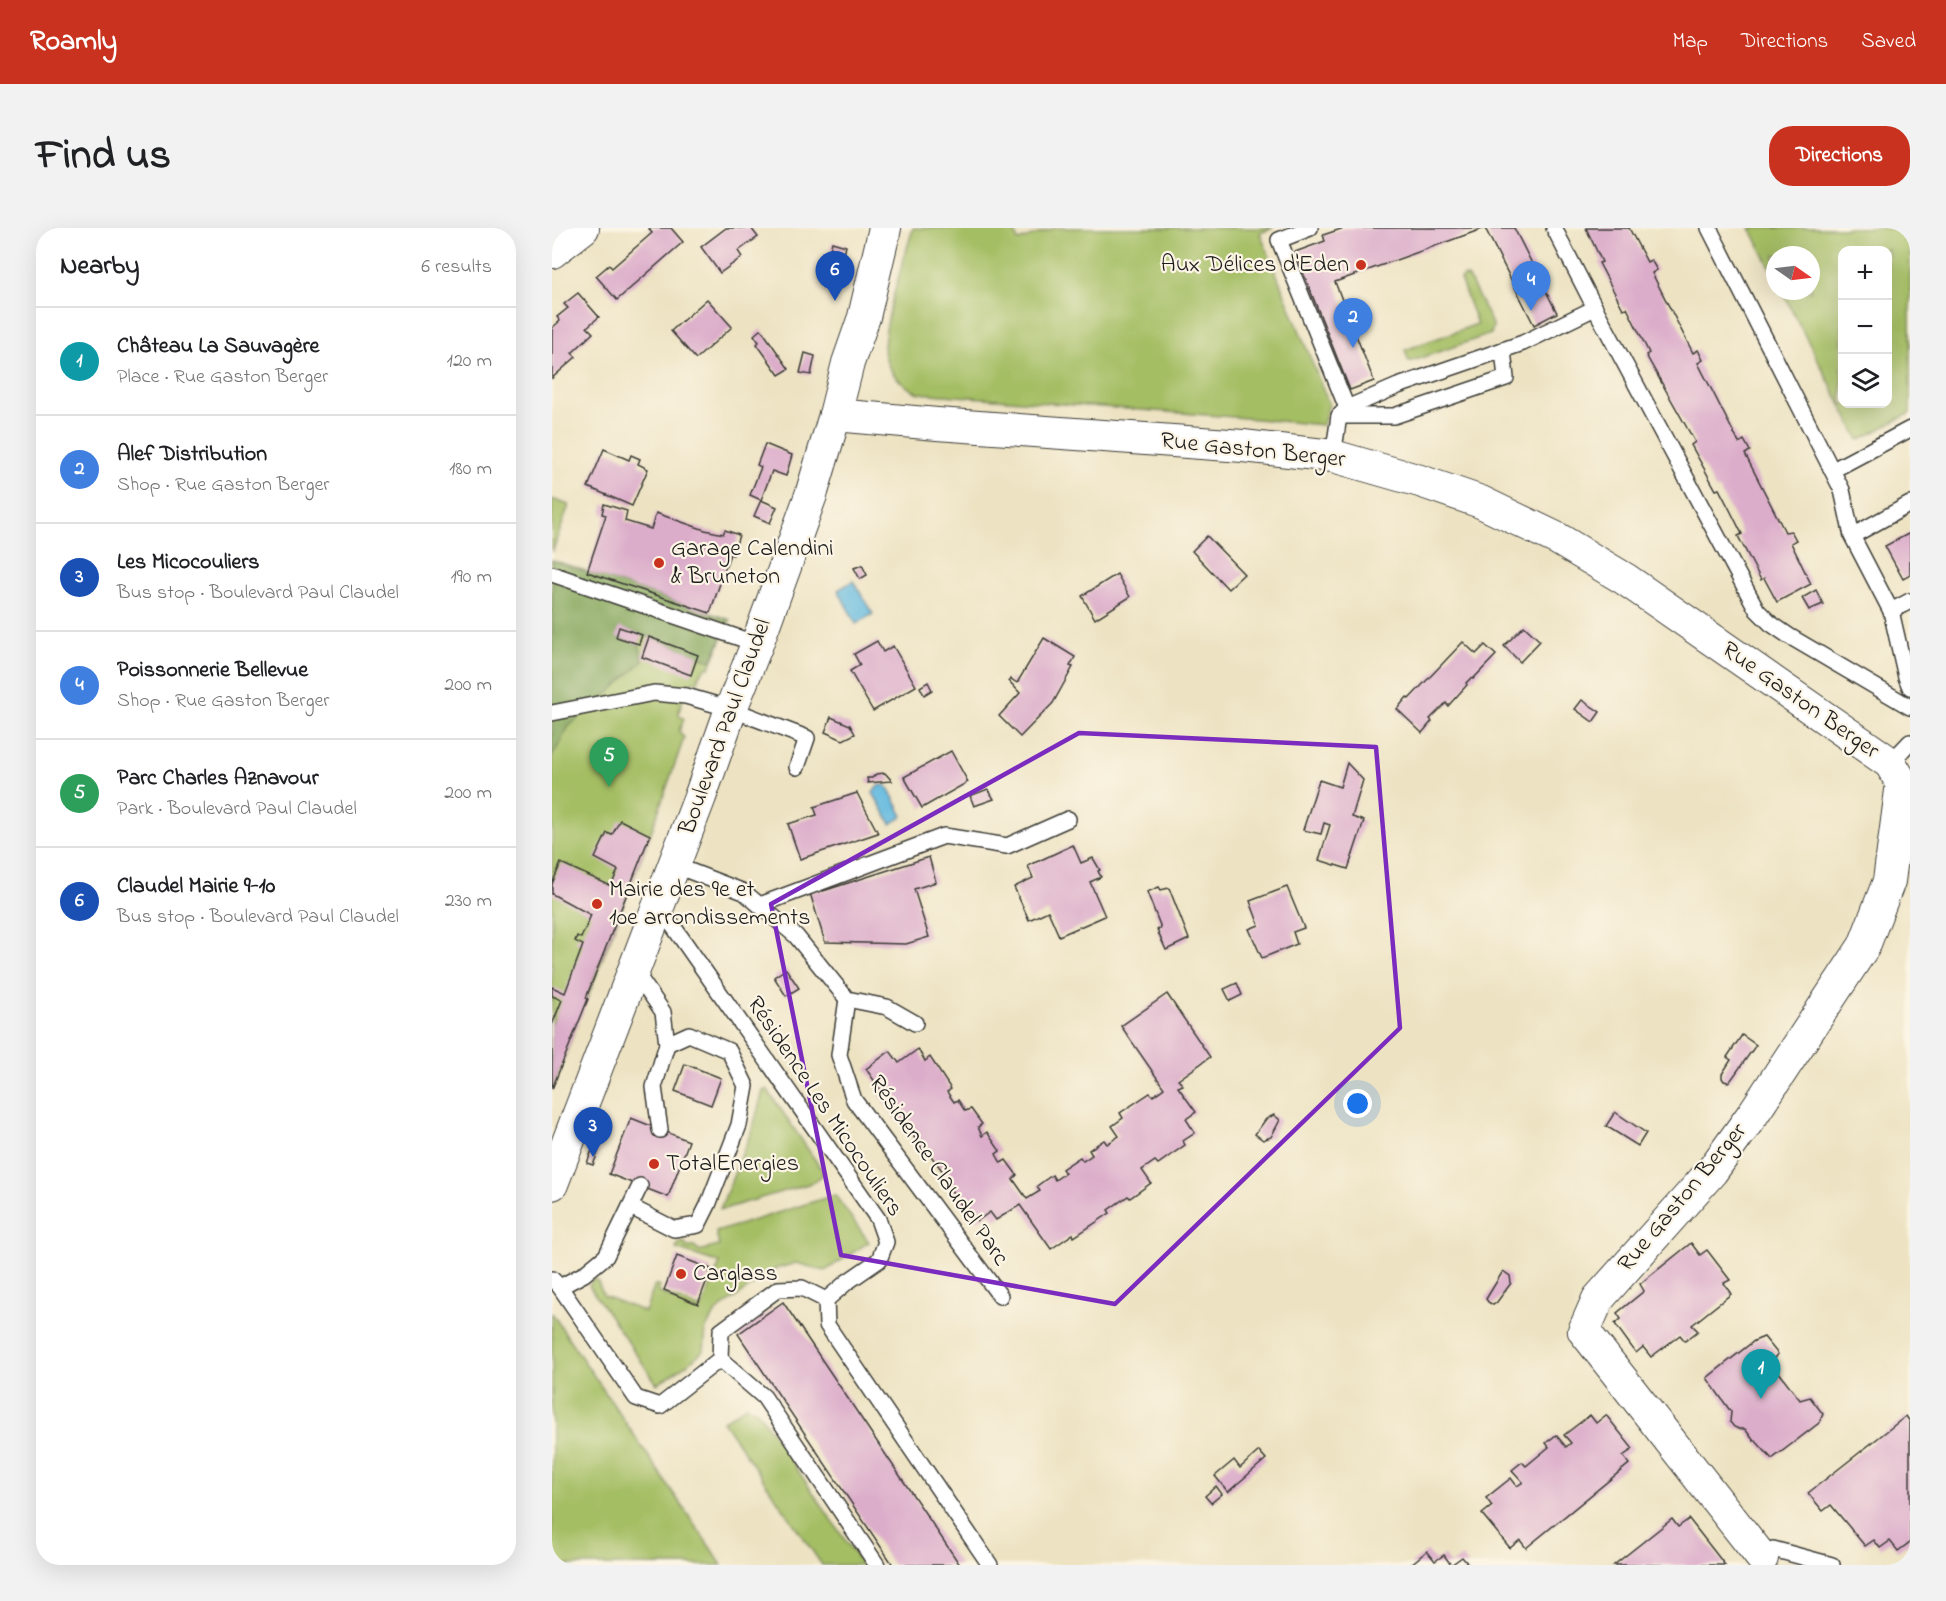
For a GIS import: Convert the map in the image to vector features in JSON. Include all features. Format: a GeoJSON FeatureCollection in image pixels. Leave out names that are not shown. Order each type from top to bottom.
{"type":"FeatureCollection","features":[{"type":"Feature","properties":{"kind":"street"},"geometry":{"type":"LineString","coordinates":[[552,252],[583,228]]}},
{"type":"Feature","properties":{"kind":"street","name":"Boulevard Paul Claudel"},"geometry":{"type":"LineString","coordinates":[[552,1184],[659,906],[811,495],[848,363],[864,317],[885,228]]}},
{"type":"Feature","properties":{"kind":"street","name":"Rue Gaston Berger"},"geometry":{"type":"LineString","coordinates":[[835,415],[1243,446],[1333,456],[1420,481],[1481,502],[1558,539],[1900,752],[1902,783],[1889,881],[1864,946],[1719,1162],[1598,1299],[1584,1331],[1758,1562]]}},
{"type":"Feature","properties":{"kind":"lane"},"geometry":{"type":"LineString","coordinates":[[1310,228],[1279,240],[1343,412],[1333,456]]}},
{"type":"Feature","properties":{"kind":"lane"},"geometry":{"type":"LineString","coordinates":[[1554,228],[1757,610],[1770,623],[1789,636],[1910,707]]}},
{"type":"Feature","properties":{"kind":"lane"},"geometry":{"type":"LineString","coordinates":[[1709,228],[1842,490],[1852,536],[1891,611],[1906,657],[1906,676],[1910,687]]}},
{"type":"Feature","properties":{"kind":"lane"},"geometry":{"type":"LineString","coordinates":[[1343,412],[1398,386],[1523,343],[1595,308]]}},
{"type":"Feature","properties":{"kind":"lane"},"geometry":{"type":"LineString","coordinates":[[1343,412],[1394,416],[1506,378],[1503,350]]}},
{"type":"Feature","properties":{"kind":"lane"},"geometry":{"type":"LineString","coordinates":[[1833,470],[1910,429]]}},
{"type":"Feature","properties":{"kind":"lane"},"geometry":{"type":"LineString","coordinates":[[1852,536],[1910,504]]}},
{"type":"Feature","properties":{"kind":"lane"},"geometry":{"type":"LineString","coordinates":[[552,574],[757,644]]}},
{"type":"Feature","properties":{"kind":"lane"},"geometry":{"type":"LineString","coordinates":[[1891,611],[1910,601]]}},
{"type":"Feature","properties":{"kind":"lane"},"geometry":{"type":"LineString","coordinates":[[552,713],[654,693],[686,696],[730,709],[807,738],[797,767]]}},
{"type":"Feature","properties":{"kind":"lane"},"geometry":{"type":"LineString","coordinates":[[760,905],[944,836],[1007,846],[1068,819]]}},
{"type":"Feature","properties":{"kind":"lane"},"geometry":{"type":"LineString","coordinates":[[674,865],[744,892],[796,936],[848,999],[887,1007],[915,1023]]}},
{"type":"Feature","properties":{"kind":"lane","name":"Résidence Les Micocouliers"},"geometry":{"type":"LineString","coordinates":[[659,906],[878,1219],[886,1242],[879,1260],[826,1300]]}},
{"type":"Feature","properties":{"kind":"lane"},"geometry":{"type":"LineString","coordinates":[[634,970],[663,1012],[667,1044],[654,1088],[660,1130]]}},
{"type":"Feature","properties":{"kind":"lane","name":"Résidence Claudel Parc"},"geometry":{"type":"LineString","coordinates":[[848,999],[839,1055],[854,1100],[1000,1296]]}},
{"type":"Feature","properties":{"kind":"lane"},"geometry":{"type":"LineString","coordinates":[[631,1207],[674,1229],[698,1225],[739,1125],[746,1086],[729,1051],[689,1034],[667,1044]]}},
{"type":"Feature","properties":{"kind":"lane"},"geometry":{"type":"LineString","coordinates":[[640,1186],[606,1256],[585,1274],[556,1283],[636,1398],[660,1406],[720,1359],[721,1331],[778,1289],[802,1288],[826,1300],[827,1325],[990,1565]]}},
{"type":"Feature","properties":{"kind":"lane"},"geometry":{"type":"LineString","coordinates":[[720,1359],[764,1397],[877,1565]]}},
{"type":"Feature","properties":{"kind":"lane"},"geometry":{"type":"LineString","coordinates":[[1758,1562],[1773,1549],[1832,1565]]}},
{"type":"Feature","properties":{"kind":"highlighted area"},"geometry":{"type":"Polygon","coordinates":[[[1079,733],[1376,747],[1400,1028],[1115,1304],[841,1255],[771,904],[1079,733]]]}},
{"type":"Feature","properties":{"kind":"green space"},"geometry":{"type":"Polygon","coordinates":[[[913,228],[1013,228],[1018,241],[1055,228],[1273,228],[1260,233],[1329,404],[1323,425],[918,393],[902,383],[893,373],[885,356],[884,345],[889,312],[913,228]]]}},
{"type":"Feature","properties":{"kind":"green space"},"geometry":{"type":"Polygon","coordinates":[[[1750,228],[1910,228],[1910,413],[1859,440],[1842,408],[1892,408],[1892,246],[1838,246],[1838,399],[1787,300],[1820,300],[1820,246],[1766,246],[1766,259],[1750,228]]]}},
{"type":"Feature","properties":{"kind":"green space"},"geometry":{"type":"Polygon","coordinates":[[[1465,276],[1469,278],[1493,326],[1491,334],[1409,362],[1405,350],[1477,324],[1460,279],[1465,276]]]}},
{"type":"Feature","properties":{"kind":"green space"},"geometry":{"type":"Polygon","coordinates":[[[552,499],[569,505],[552,553],[552,499]]]}},
{"type":"Feature","properties":{"kind":"green space"},"geometry":{"type":"Polygon","coordinates":[[[552,560],[730,620],[710,667],[706,667],[698,677],[698,682],[692,682],[687,686],[679,712],[684,719],[679,731],[684,738],[650,835],[552,1090],[552,560]]]}},
{"type":"Feature","properties":{"kind":"green space"},"geometry":{"type":"Polygon","coordinates":[[[552,560],[730,620],[711,661],[619,628],[617,637],[639,644],[643,661],[569,726],[552,757],[552,560]]]}},
{"type":"Feature","properties":{"kind":"green space"},"geometry":{"type":"Polygon","coordinates":[[[767,1089],[824,1173],[817,1180],[808,1184],[720,1209],[753,1127],[763,1091],[767,1089]]]}},
{"type":"Feature","properties":{"kind":"green space"},"geometry":{"type":"Polygon","coordinates":[[[835,1195],[869,1242],[825,1271],[796,1263],[775,1269],[717,1311],[706,1328],[704,1350],[657,1384],[589,1286],[592,1280],[597,1280],[604,1296],[645,1312],[655,1285],[660,1287],[658,1292],[701,1309],[720,1263],[676,1249],[678,1244],[684,1242],[687,1247],[694,1247],[699,1251],[719,1246],[716,1232],[835,1195]]]}},
{"type":"Feature","properties":{"kind":"green space"},"geometry":{"type":"Polygon","coordinates":[[[552,1313],[569,1339],[722,1565],[552,1565],[552,1313]]]}},
{"type":"Feature","properties":{"kind":"green space"},"geometry":{"type":"Polygon","coordinates":[[[746,1406],[757,1410],[862,1565],[822,1565],[723,1421],[746,1406]]]}},
{"type":"Feature","properties":{"kind":"water"},"geometry":{"type":"Polygon","coordinates":[[[853,581],[873,614],[856,624],[838,590],[853,581]]]}},
{"type":"Feature","properties":{"kind":"water"},"geometry":{"type":"Polygon","coordinates":[[[881,785],[887,786],[903,816],[891,824],[873,793],[881,785]]]}},
{"type":"Feature","properties":{"kind":"building"},"geometry":{"type":"Polygon","coordinates":[[[671,228],[683,242],[617,300],[596,276],[609,265],[612,268],[652,233],[649,229],[671,228]]]}},
{"type":"Feature","properties":{"kind":"building"},"geometry":{"type":"Polygon","coordinates":[[[726,228],[751,228],[758,237],[738,251],[742,257],[720,273],[701,247],[726,228]]]}},
{"type":"Feature","properties":{"kind":"building"},"geometry":{"type":"Polygon","coordinates":[[[1344,228],[1485,228],[1335,282],[1374,381],[1350,390],[1295,252],[1325,241],[1323,235],[1344,228]]]}},
{"type":"Feature","properties":{"kind":"building"},"geometry":{"type":"Polygon","coordinates":[[[1485,228],[1514,228],[1557,313],[1534,325],[1485,228]]]}},
{"type":"Feature","properties":{"kind":"building"},"geometry":{"type":"Polygon","coordinates":[[[1586,228],[1629,228],[1647,262],[1651,260],[1657,270],[1652,273],[1693,353],[1698,350],[1703,360],[1698,363],[1739,443],[1744,440],[1750,451],[1745,454],[1785,532],[1791,531],[1796,540],[1791,543],[1811,584],[1777,602],[1764,578],[1761,580],[1738,536],[1742,534],[1730,510],[1691,445],[1695,442],[1646,355],[1649,353],[1627,308],[1623,309],[1599,263],[1602,262],[1586,228]]]}},
{"type":"Feature","properties":{"kind":"building"},"geometry":{"type":"Polygon","coordinates":[[[832,242],[846,246],[842,263],[828,258],[832,242]]]}},
{"type":"Feature","properties":{"kind":"building"},"geometry":{"type":"Polygon","coordinates":[[[578,293],[599,317],[587,327],[593,333],[572,353],[576,357],[552,378],[552,328],[560,321],[557,317],[568,308],[564,304],[578,293]]]}},
{"type":"Feature","properties":{"kind":"building"},"geometry":{"type":"Polygon","coordinates":[[[707,299],[732,327],[696,359],[671,331],[707,299]]]}},
{"type":"Feature","properties":{"kind":"building"},"geometry":{"type":"Polygon","coordinates":[[[761,329],[789,369],[779,375],[757,344],[759,342],[754,335],[761,329]]]}},
{"type":"Feature","properties":{"kind":"building"},"geometry":{"type":"Polygon","coordinates":[[[805,353],[815,356],[811,375],[800,373],[805,353]]]}},
{"type":"Feature","properties":{"kind":"building"},"geometry":{"type":"Polygon","coordinates":[[[765,444],[792,455],[786,476],[772,471],[761,500],[750,495],[761,467],[757,465],[765,444]]]}},
{"type":"Feature","properties":{"kind":"building"},"geometry":{"type":"Polygon","coordinates":[[[604,449],[629,460],[631,455],[640,459],[638,464],[648,469],[632,506],[588,487],[604,449]]]}},
{"type":"Feature","properties":{"kind":"building"},"geometry":{"type":"Polygon","coordinates":[[[761,500],[777,507],[770,523],[754,516],[761,500]]]}},
{"type":"Feature","properties":{"kind":"building","name":"Garage Calendini & Bruneton"},"geometry":{"type":"Polygon","coordinates":[[[604,504],[627,511],[625,521],[651,529],[656,513],[705,530],[723,534],[725,530],[739,535],[733,555],[730,554],[710,613],[587,572],[606,515],[602,514],[604,504]]]}},
{"type":"Feature","properties":{"kind":"building"},"geometry":{"type":"Polygon","coordinates":[[[1910,533],[1910,575],[1903,579],[1885,546],[1910,533]]]}},
{"type":"Feature","properties":{"kind":"building"},"geometry":{"type":"Polygon","coordinates":[[[1207,536],[1244,574],[1228,589],[1192,551],[1207,536]]]}},
{"type":"Feature","properties":{"kind":"building"},"geometry":{"type":"Polygon","coordinates":[[[862,565],[867,575],[860,579],[854,568],[862,565]]]}},
{"type":"Feature","properties":{"kind":"building"},"geometry":{"type":"Polygon","coordinates":[[[1117,574],[1130,597],[1095,619],[1082,596],[1117,574]]]}},
{"type":"Feature","properties":{"kind":"building"},"geometry":{"type":"Polygon","coordinates":[[[1816,590],[1823,604],[1809,610],[1802,598],[1816,590]]]}},
{"type":"Feature","properties":{"kind":"building"},"geometry":{"type":"Polygon","coordinates":[[[1524,626],[1540,641],[1520,662],[1504,646],[1524,626]]]}},
{"type":"Feature","properties":{"kind":"building"},"geometry":{"type":"Polygon","coordinates":[[[619,627],[642,635],[639,644],[616,637],[619,627]]]}},
{"type":"Feature","properties":{"kind":"building"},"geometry":{"type":"Polygon","coordinates":[[[649,637],[698,655],[691,675],[642,657],[649,637]]]}},
{"type":"Feature","properties":{"kind":"building"},"geometry":{"type":"Polygon","coordinates":[[[1044,638],[1075,657],[1070,666],[1073,667],[1053,703],[1020,737],[999,716],[1020,693],[1009,681],[1011,679],[1017,683],[1044,638]]]}},
{"type":"Feature","properties":{"kind":"building"},"geometry":{"type":"Polygon","coordinates":[[[877,641],[883,652],[893,646],[916,686],[873,711],[850,671],[860,665],[854,654],[877,641]]]}},
{"type":"Feature","properties":{"kind":"building"},"geometry":{"type":"Polygon","coordinates":[[[1463,642],[1476,654],[1485,645],[1496,655],[1473,679],[1471,678],[1466,683],[1467,685],[1448,706],[1446,703],[1430,719],[1432,721],[1422,733],[1397,709],[1463,642]]]}},
{"type":"Feature","properties":{"kind":"building"},"geometry":{"type":"Polygon","coordinates":[[[928,682],[932,690],[924,695],[920,687],[928,682]]]}},
{"type":"Feature","properties":{"kind":"building"},"geometry":{"type":"Polygon","coordinates":[[[1582,700],[1600,712],[1593,722],[1575,709],[1582,700]]]}},
{"type":"Feature","properties":{"kind":"building"},"geometry":{"type":"Polygon","coordinates":[[[831,717],[850,725],[855,734],[843,740],[825,732],[831,717]]]}},
{"type":"Feature","properties":{"kind":"building"},"geometry":{"type":"Polygon","coordinates":[[[951,751],[968,782],[922,808],[904,777],[951,751]]]}},
{"type":"Feature","properties":{"kind":"building"},"geometry":{"type":"Polygon","coordinates":[[[1347,763],[1363,780],[1352,817],[1364,821],[1348,869],[1319,860],[1330,825],[1324,823],[1321,834],[1303,830],[1319,780],[1340,787],[1347,763]]]}},
{"type":"Feature","properties":{"kind":"building"},"geometry":{"type":"Polygon","coordinates":[[[885,773],[892,781],[868,783],[867,778],[885,773]]]}},
{"type":"Feature","properties":{"kind":"building"},"geometry":{"type":"Polygon","coordinates":[[[988,789],[994,799],[974,806],[970,796],[988,789]]]}},
{"type":"Feature","properties":{"kind":"building"},"geometry":{"type":"Polygon","coordinates":[[[857,793],[878,833],[800,859],[788,824],[817,815],[814,807],[857,793]]]}},
{"type":"Feature","properties":{"kind":"building"},"geometry":{"type":"Polygon","coordinates":[[[620,820],[650,835],[552,1089],[552,1025],[562,1000],[552,996],[552,987],[565,993],[583,945],[575,941],[577,936],[581,938],[591,915],[552,894],[552,884],[561,863],[611,886],[618,870],[595,858],[607,833],[612,835],[620,820]]]}},
{"type":"Feature","properties":{"kind":"building"},"geometry":{"type":"Polygon","coordinates":[[[1073,845],[1081,863],[1093,858],[1100,870],[1098,871],[1101,877],[1090,882],[1105,916],[1059,936],[1048,911],[1029,920],[1014,887],[1033,878],[1028,866],[1073,845]]]}},
{"type":"Feature","properties":{"kind":"building"},"geometry":{"type":"Polygon","coordinates":[[[929,857],[936,882],[914,889],[929,937],[906,944],[825,942],[810,893],[822,889],[823,891],[929,857]]]}},
{"type":"Feature","properties":{"kind":"building"},"geometry":{"type":"Polygon","coordinates":[[[1159,887],[1161,890],[1169,888],[1189,939],[1166,950],[1157,930],[1161,928],[1147,892],[1159,887]]]}},
{"type":"Feature","properties":{"kind":"building"},"geometry":{"type":"Polygon","coordinates":[[[1287,887],[1304,928],[1293,932],[1297,944],[1262,958],[1249,929],[1259,925],[1250,901],[1287,887]]]}},
{"type":"Feature","properties":{"kind":"building"},"geometry":{"type":"Polygon","coordinates":[[[786,969],[799,988],[786,996],[774,977],[786,969]]]}},
{"type":"Feature","properties":{"kind":"building"},"geometry":{"type":"Polygon","coordinates":[[[1237,983],[1242,995],[1230,1001],[1224,989],[1237,983]]]}},
{"type":"Feature","properties":{"kind":"building"},"geometry":{"type":"Polygon","coordinates":[[[1167,994],[1210,1057],[1178,1080],[1183,1085],[1178,1087],[1196,1112],[1186,1119],[1195,1133],[1183,1141],[1185,1145],[1158,1164],[1155,1161],[1142,1170],[1151,1183],[1108,1210],[1110,1213],[1074,1237],[1073,1234],[1051,1249],[1020,1205],[996,1220],[990,1212],[977,1221],[968,1208],[965,1210],[941,1176],[944,1173],[928,1152],[926,1154],[902,1120],[898,1122],[879,1095],[883,1093],[866,1069],[890,1051],[899,1063],[918,1049],[925,1061],[930,1057],[951,1089],[947,1092],[954,1102],[958,1100],[965,1111],[971,1109],[982,1124],[978,1127],[982,1136],[987,1132],[1000,1151],[996,1154],[1001,1163],[1006,1160],[1017,1175],[1013,1179],[1027,1199],[1040,1191],[1037,1186],[1052,1175],[1055,1180],[1065,1173],[1062,1169],[1080,1157],[1083,1161],[1092,1155],[1089,1150],[1104,1140],[1107,1144],[1119,1136],[1112,1126],[1123,1118],[1120,1113],[1150,1093],[1153,1096],[1164,1088],[1121,1026],[1167,994]]]}},
{"type":"Feature","properties":{"kind":"building"},"geometry":{"type":"Polygon","coordinates":[[[1742,1035],[1756,1045],[1731,1080],[1724,1081],[1722,1074],[1731,1060],[1727,1057],[1742,1035]]]}},
{"type":"Feature","properties":{"kind":"building"},"geometry":{"type":"Polygon","coordinates":[[[685,1064],[721,1078],[711,1105],[675,1091],[685,1064]]]}},
{"type":"Feature","properties":{"kind":"building"},"geometry":{"type":"Polygon","coordinates":[[[1615,1112],[1646,1133],[1638,1146],[1606,1126],[1615,1112]]]}},
{"type":"Feature","properties":{"kind":"building"},"geometry":{"type":"Polygon","coordinates":[[[1274,1115],[1280,1120],[1271,1137],[1263,1140],[1255,1134],[1266,1119],[1274,1115]]]}},
{"type":"Feature","properties":{"kind":"building"},"geometry":{"type":"Polygon","coordinates":[[[631,1118],[689,1141],[668,1197],[609,1174],[631,1118]]]}},
{"type":"Feature","properties":{"kind":"building"},"geometry":{"type":"Polygon","coordinates":[[[593,1148],[599,1150],[593,1165],[587,1163],[593,1148]]]}},
{"type":"Feature","properties":{"kind":"building"},"geometry":{"type":"Polygon","coordinates":[[[1691,1243],[1700,1255],[1707,1250],[1730,1280],[1724,1283],[1731,1294],[1692,1325],[1698,1331],[1685,1341],[1680,1335],[1651,1357],[1643,1347],[1636,1353],[1615,1324],[1621,1319],[1617,1313],[1644,1291],[1640,1284],[1691,1243]]]}},
{"type":"Feature","properties":{"kind":"building"},"geometry":{"type":"Polygon","coordinates":[[[677,1256],[711,1269],[698,1304],[664,1290],[677,1256]]]}},
{"type":"Feature","properties":{"kind":"building"},"geometry":{"type":"Polygon","coordinates":[[[1503,1271],[1510,1276],[1511,1283],[1493,1305],[1486,1299],[1503,1271]]]}},
{"type":"Feature","properties":{"kind":"building"},"geometry":{"type":"Polygon","coordinates":[[[783,1302],[960,1565],[893,1565],[738,1334],[783,1302]]]}},
{"type":"Feature","properties":{"kind":"building"},"geometry":{"type":"Polygon","coordinates":[[[1764,1337],[1778,1354],[1772,1363],[1800,1400],[1810,1397],[1823,1414],[1819,1423],[1772,1459],[1745,1429],[1734,1427],[1730,1422],[1731,1412],[1707,1378],[1754,1341],[1764,1337]]]}},
{"type":"Feature","properties":{"kind":"building"},"geometry":{"type":"Polygon","coordinates":[[[1590,1415],[1596,1423],[1606,1415],[1633,1449],[1623,1456],[1629,1464],[1526,1548],[1520,1540],[1510,1548],[1482,1514],[1492,1506],[1486,1498],[1511,1478],[1517,1486],[1523,1482],[1512,1470],[1522,1462],[1526,1466],[1549,1447],[1546,1443],[1556,1435],[1566,1447],[1571,1443],[1564,1435],[1590,1415]]]}},
{"type":"Feature","properties":{"kind":"building"},"geometry":{"type":"Polygon","coordinates":[[[1906,1416],[1910,1422],[1910,1542],[1898,1551],[1890,1541],[1880,1548],[1874,1540],[1865,1546],[1831,1505],[1823,1511],[1808,1493],[1906,1416]]]}},
{"type":"Feature","properties":{"kind":"building"},"geometry":{"type":"Polygon","coordinates":[[[1259,1451],[1266,1459],[1228,1492],[1215,1476],[1234,1460],[1240,1468],[1259,1451]]]}},
{"type":"Feature","properties":{"kind":"building"},"geometry":{"type":"Polygon","coordinates":[[[1216,1486],[1222,1494],[1211,1503],[1205,1496],[1216,1486]]]}},
{"type":"Feature","properties":{"kind":"building"},"geometry":{"type":"Polygon","coordinates":[[[1672,1519],[1678,1527],[1689,1519],[1725,1565],[1614,1565],[1672,1519]]]}},
{"type":"Feature","properties":{"kind":"building"},"geometry":{"type":"Polygon","coordinates":[[[1427,1551],[1435,1561],[1444,1555],[1451,1565],[1410,1565],[1427,1551]]]}},
{"type":"Feature","properties":{"kind":"building"},"geometry":{"type":"Polygon","coordinates":[[[1462,1557],[1469,1565],[1451,1565],[1462,1557]]]}},
{"type":"Feature","properties":{"kind":"place","name":"Aux Délices d'Eden"},"geometry":{"type":"Point","coordinates":[1361,265]}},
{"type":"Feature","properties":{"kind":"place","name":"Claudel Mairie 9-10"},"geometry":{"type":"Point","coordinates":[835,301]}},
{"type":"Feature","properties":{"kind":"place","name":"Poissonnerie Bellevue"},"geometry":{"type":"Point","coordinates":[1531,311]}},
{"type":"Feature","properties":{"kind":"place","name":"Alef Distribution"},"geometry":{"type":"Point","coordinates":[1353,348]}},
{"type":"Feature","properties":{"kind":"place","name":"Garage Calendini & Bruneton"},"geometry":{"type":"Point","coordinates":[659,563]}},
{"type":"Feature","properties":{"kind":"place","name":"Parc Charles Aznavour"},"geometry":{"type":"Point","coordinates":[609,787]}},
{"type":"Feature","properties":{"kind":"place","name":"Mairie des 9e et 10e arrondissements"},"geometry":{"type":"Point","coordinates":[597,904]}},
{"type":"Feature","properties":{"kind":"place","name":"Les Micocouliers"},"geometry":{"type":"Point","coordinates":[593,1157]}},
{"type":"Feature","properties":{"kind":"place","name":"TotalEnergies"},"geometry":{"type":"Point","coordinates":[654,1164]}},
{"type":"Feature","properties":{"kind":"place","name":"Carglass"},"geometry":{"type":"Point","coordinates":[681,1274]}},
{"type":"Feature","properties":{"kind":"place","name":"Château La Sauvagère"},"geometry":{"type":"Point","coordinates":[1761,1399]}}]}
